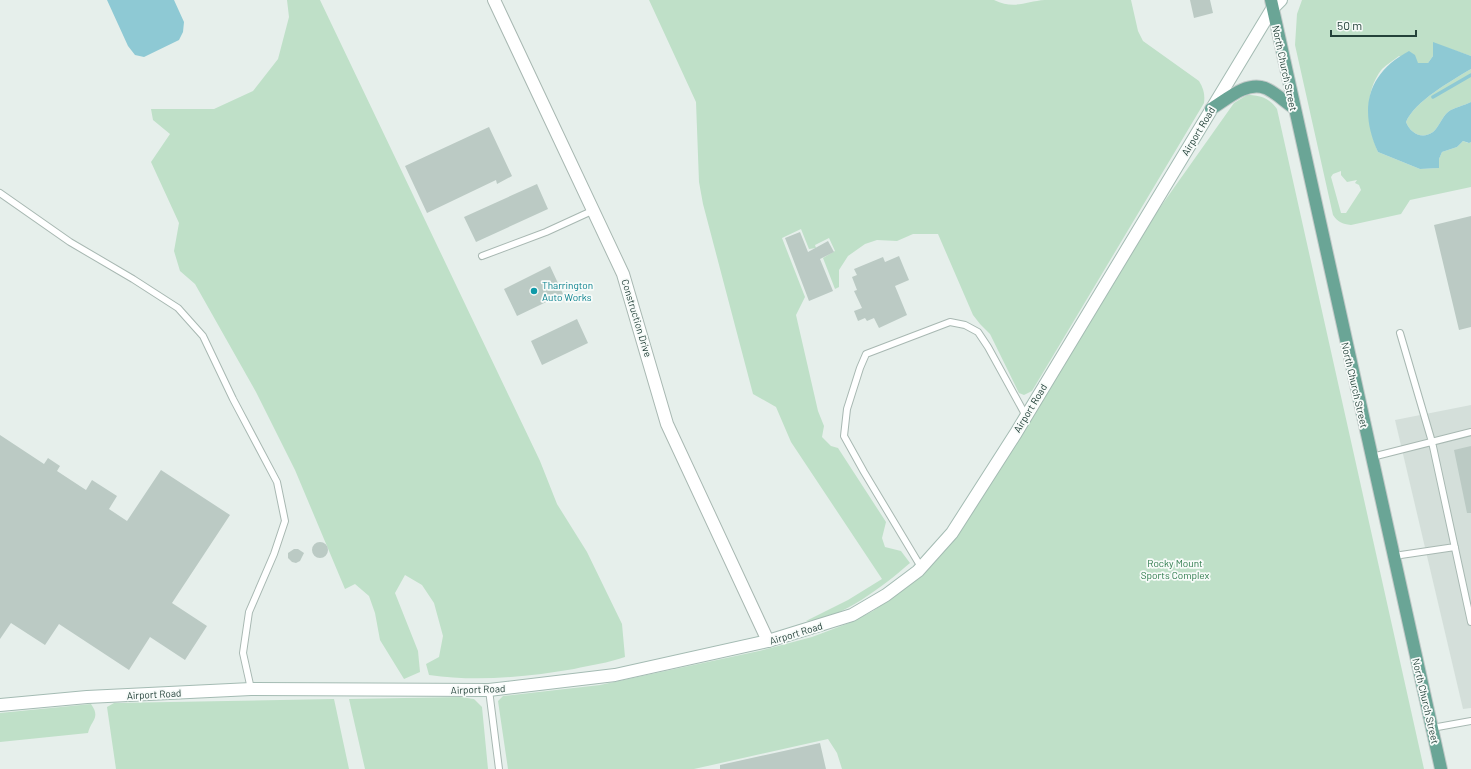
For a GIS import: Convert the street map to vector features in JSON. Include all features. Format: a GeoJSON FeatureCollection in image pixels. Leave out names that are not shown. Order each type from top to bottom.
{"type":"FeatureCollection","features":[{"type":"Feature","properties":{"kind":"main road","name":"Construction Drive"},"geometry":{"type":"LineString","coordinates":[[494,0],[594,210],[627,286],[667,424],[768,641]]}},
{"type":"Feature","properties":{"kind":"main road","name":"Airport Road"},"geometry":{"type":"LineString","coordinates":[[0,706],[93,697],[251,689],[489,690],[615,675],[768,641],[852,615],[886,595],[921,567],[952,533],[1026,416],[1211,109],[1271,5],[1280,0]]}},
{"type":"Feature","properties":{"kind":"main road","name":"North Church Street"},"geometry":{"type":"LineString","coordinates":[[1271,5],[1441,769]]}},
{"type":"Feature","properties":{"kind":"main road"},"geometry":{"type":"LineString","coordinates":[[1211,109],[1242,90],[1259,86],[1267,89],[1294,108]]}},
{"type":"Feature","properties":{"kind":"lane"},"geometry":{"type":"LineString","coordinates":[[0,193],[70,242],[133,279],[178,308],[203,336],[233,399],[277,482],[285,521],[274,554],[249,612],[243,653],[251,689]]}},
{"type":"Feature","properties":{"kind":"lane"},"geometry":{"type":"LineString","coordinates":[[482,256],[546,232],[594,210]]}},
{"type":"Feature","properties":{"kind":"lane"},"geometry":{"type":"LineString","coordinates":[[921,567],[844,436],[848,409],[860,368],[866,354],[950,322],[965,325],[978,332],[988,347],[1026,416]]}},
{"type":"Feature","properties":{"kind":"lane"},"geometry":{"type":"LineString","coordinates":[[1400,333],[1432,442],[1471,622]]}},
{"type":"Feature","properties":{"kind":"lane"},"geometry":{"type":"LineString","coordinates":[[1372,457],[1471,432]]}},
{"type":"Feature","properties":{"kind":"lane"},"geometry":{"type":"LineString","coordinates":[[1394,556],[1455,547]]}},
{"type":"Feature","properties":{"kind":"lane"},"geometry":{"type":"LineString","coordinates":[[489,690],[499,769]]}},
{"type":"Feature","properties":{"kind":"lane"},"geometry":{"type":"LineString","coordinates":[[1432,728],[1471,721]]}},
{"type":"Feature","properties":{"kind":"shaded area"},"geometry":{"type":"Polygon","coordinates":[[[1471,405],[1471,708],[1463,709],[1395,420],[1471,405]]]}},
{"type":"Feature","properties":{"kind":"green space"},"geometry":{"type":"Polygon","coordinates":[[[287,0],[320,0],[540,461],[557,504],[587,552],[622,624],[625,657],[574,669],[502,678],[465,678],[429,675],[426,664],[439,657],[443,636],[434,603],[422,585],[405,575],[395,593],[418,651],[420,672],[404,679],[380,640],[375,613],[369,596],[355,584],[345,589],[295,470],[256,392],[195,284],[180,271],[174,251],[179,223],[151,162],[170,134],[153,120],[151,109],[214,109],[253,91],[278,59],[289,17],[287,0]]]}},
{"type":"Feature","properties":{"kind":"green space"},"geometry":{"type":"Polygon","coordinates":[[[649,0],[994,0],[1001,3],[1014,5],[1045,0],[1131,0],[1138,31],[1143,41],[1199,81],[1203,89],[1204,103],[1032,391],[1024,395],[1019,393],[990,334],[973,315],[938,234],[913,234],[897,241],[877,240],[865,244],[848,256],[839,270],[839,287],[835,289],[823,258],[835,251],[829,238],[815,245],[816,248],[809,249],[801,229],[782,238],[805,297],[796,315],[818,411],[824,426],[822,437],[831,446],[838,448],[886,522],[882,538],[885,547],[901,551],[910,563],[875,591],[833,615],[806,621],[848,600],[882,579],[791,442],[776,407],[753,394],[703,204],[699,182],[696,102],[649,0]]]}},
{"type":"Feature","properties":{"kind":"green space"},"geometry":{"type":"Polygon","coordinates":[[[1302,0],[1471,0],[1471,56],[1433,43],[1433,56],[1428,63],[1418,63],[1399,56],[1386,65],[1376,78],[1369,99],[1369,121],[1378,152],[1420,169],[1439,168],[1439,159],[1442,152],[1457,147],[1463,141],[1468,143],[1471,142],[1471,187],[1410,200],[1401,214],[1351,225],[1339,221],[1333,215],[1295,45],[1297,14],[1302,0]],[[1341,171],[1333,174],[1331,177],[1341,213],[1346,213],[1361,190],[1359,185],[1355,183],[1357,180],[1347,182],[1341,175],[1341,171]]]}},
{"type":"Feature","properties":{"kind":"green space"},"geometry":{"type":"Polygon","coordinates":[[[1471,69],[1471,102],[1448,112],[1433,132],[1421,135],[1413,132],[1406,122],[1417,107],[1434,92],[1471,69]]]}},
{"type":"Feature","properties":{"kind":"green space","name":"Rocky Mount Sports Complex"},"geometry":{"type":"Polygon","coordinates":[[[1247,95],[1264,98],[1271,102],[1277,109],[1424,769],[842,769],[837,753],[828,739],[694,769],[508,769],[498,701],[503,696],[600,685],[759,651],[812,637],[849,623],[873,611],[906,587],[936,561],[981,499],[1154,216],[1234,103],[1247,95]]]}},
{"type":"Feature","properties":{"kind":"green space"},"geometry":{"type":"Polygon","coordinates":[[[460,697],[474,699],[482,707],[488,769],[365,769],[349,699],[460,697]]]}},
{"type":"Feature","properties":{"kind":"green space"},"geometry":{"type":"Polygon","coordinates":[[[334,699],[349,769],[116,769],[107,707],[114,703],[334,699]]]}},
{"type":"Feature","properties":{"kind":"green space"},"geometry":{"type":"Polygon","coordinates":[[[91,704],[94,709],[95,716],[88,733],[0,742],[0,713],[91,704]]]}},
{"type":"Feature","properties":{"kind":"water"},"geometry":{"type":"Polygon","coordinates":[[[107,0],[174,0],[184,22],[183,32],[179,40],[144,57],[135,55],[128,46],[107,0]]]}},
{"type":"Feature","properties":{"kind":"water"},"geometry":{"type":"Polygon","coordinates":[[[1433,42],[1471,56],[1471,69],[1425,99],[1411,114],[1406,122],[1413,132],[1421,135],[1429,134],[1435,130],[1448,112],[1471,102],[1471,142],[1469,143],[1463,141],[1457,147],[1442,152],[1439,159],[1439,168],[1420,169],[1378,152],[1372,137],[1368,108],[1370,94],[1375,82],[1383,71],[1395,60],[1409,51],[1415,55],[1418,63],[1428,63],[1433,56],[1433,42]]]}},
{"type":"Feature","properties":{"kind":"building"},"geometry":{"type":"Polygon","coordinates":[[[1190,0],[1210,0],[1213,13],[1194,18],[1190,0]]]}},
{"type":"Feature","properties":{"kind":"building"},"geometry":{"type":"Polygon","coordinates":[[[489,127],[512,176],[497,184],[496,180],[427,213],[405,166],[489,127]]]}},
{"type":"Feature","properties":{"kind":"building"},"geometry":{"type":"Polygon","coordinates":[[[537,184],[548,209],[476,242],[464,217],[537,184]]]}},
{"type":"Feature","properties":{"kind":"building"},"geometry":{"type":"Polygon","coordinates":[[[1471,216],[1471,327],[1459,330],[1434,225],[1471,216]]]}},
{"type":"Feature","properties":{"kind":"building"},"geometry":{"type":"Polygon","coordinates":[[[800,232],[808,252],[828,241],[834,252],[820,259],[833,291],[809,301],[785,238],[800,232]]]}},
{"type":"Feature","properties":{"kind":"building"},"geometry":{"type":"Polygon","coordinates":[[[899,256],[909,280],[895,286],[907,315],[879,328],[874,318],[867,321],[865,318],[858,321],[854,311],[862,308],[854,291],[857,290],[852,277],[857,275],[854,269],[883,257],[885,262],[899,256]]]}},
{"type":"Feature","properties":{"kind":"building","name":"Tharrington Auto Works"},"geometry":{"type":"Polygon","coordinates":[[[550,266],[563,294],[517,316],[504,289],[550,266]]]}},
{"type":"Feature","properties":{"kind":"building"},"geometry":{"type":"Polygon","coordinates":[[[577,319],[588,343],[542,365],[531,341],[577,319]]]}},
{"type":"Feature","properties":{"kind":"building"},"geometry":{"type":"Polygon","coordinates":[[[0,435],[44,464],[48,458],[60,466],[57,471],[86,490],[92,480],[117,496],[109,509],[127,521],[161,470],[230,515],[172,603],[207,626],[185,660],[150,637],[129,670],[59,624],[45,645],[11,623],[0,639],[0,435]]]}},
{"type":"Feature","properties":{"kind":"building"},"geometry":{"type":"Polygon","coordinates":[[[1471,446],[1471,513],[1467,513],[1454,450],[1471,446]]]}},
{"type":"Feature","properties":{"kind":"building"},"geometry":{"type":"Polygon","coordinates":[[[320,542],[326,544],[328,550],[326,556],[320,558],[314,556],[312,550],[314,544],[320,542]]]}},
{"type":"Feature","properties":{"kind":"building"},"geometry":{"type":"Polygon","coordinates":[[[294,549],[298,549],[304,553],[300,561],[296,563],[292,562],[288,558],[288,553],[294,549]]]}},
{"type":"Feature","properties":{"kind":"building"},"geometry":{"type":"Polygon","coordinates":[[[820,743],[826,769],[720,769],[720,765],[820,743]]]}},
{"type":"Feature","properties":{"kind":"waterway"},"geometry":{"type":"LineString","coordinates":[[1433,97],[1471,75]]}},
{"type":"Feature","properties":{"kind":"place","name":"Tharrington Auto Works"},"geometry":{"type":"Point","coordinates":[534,291]}}]}
